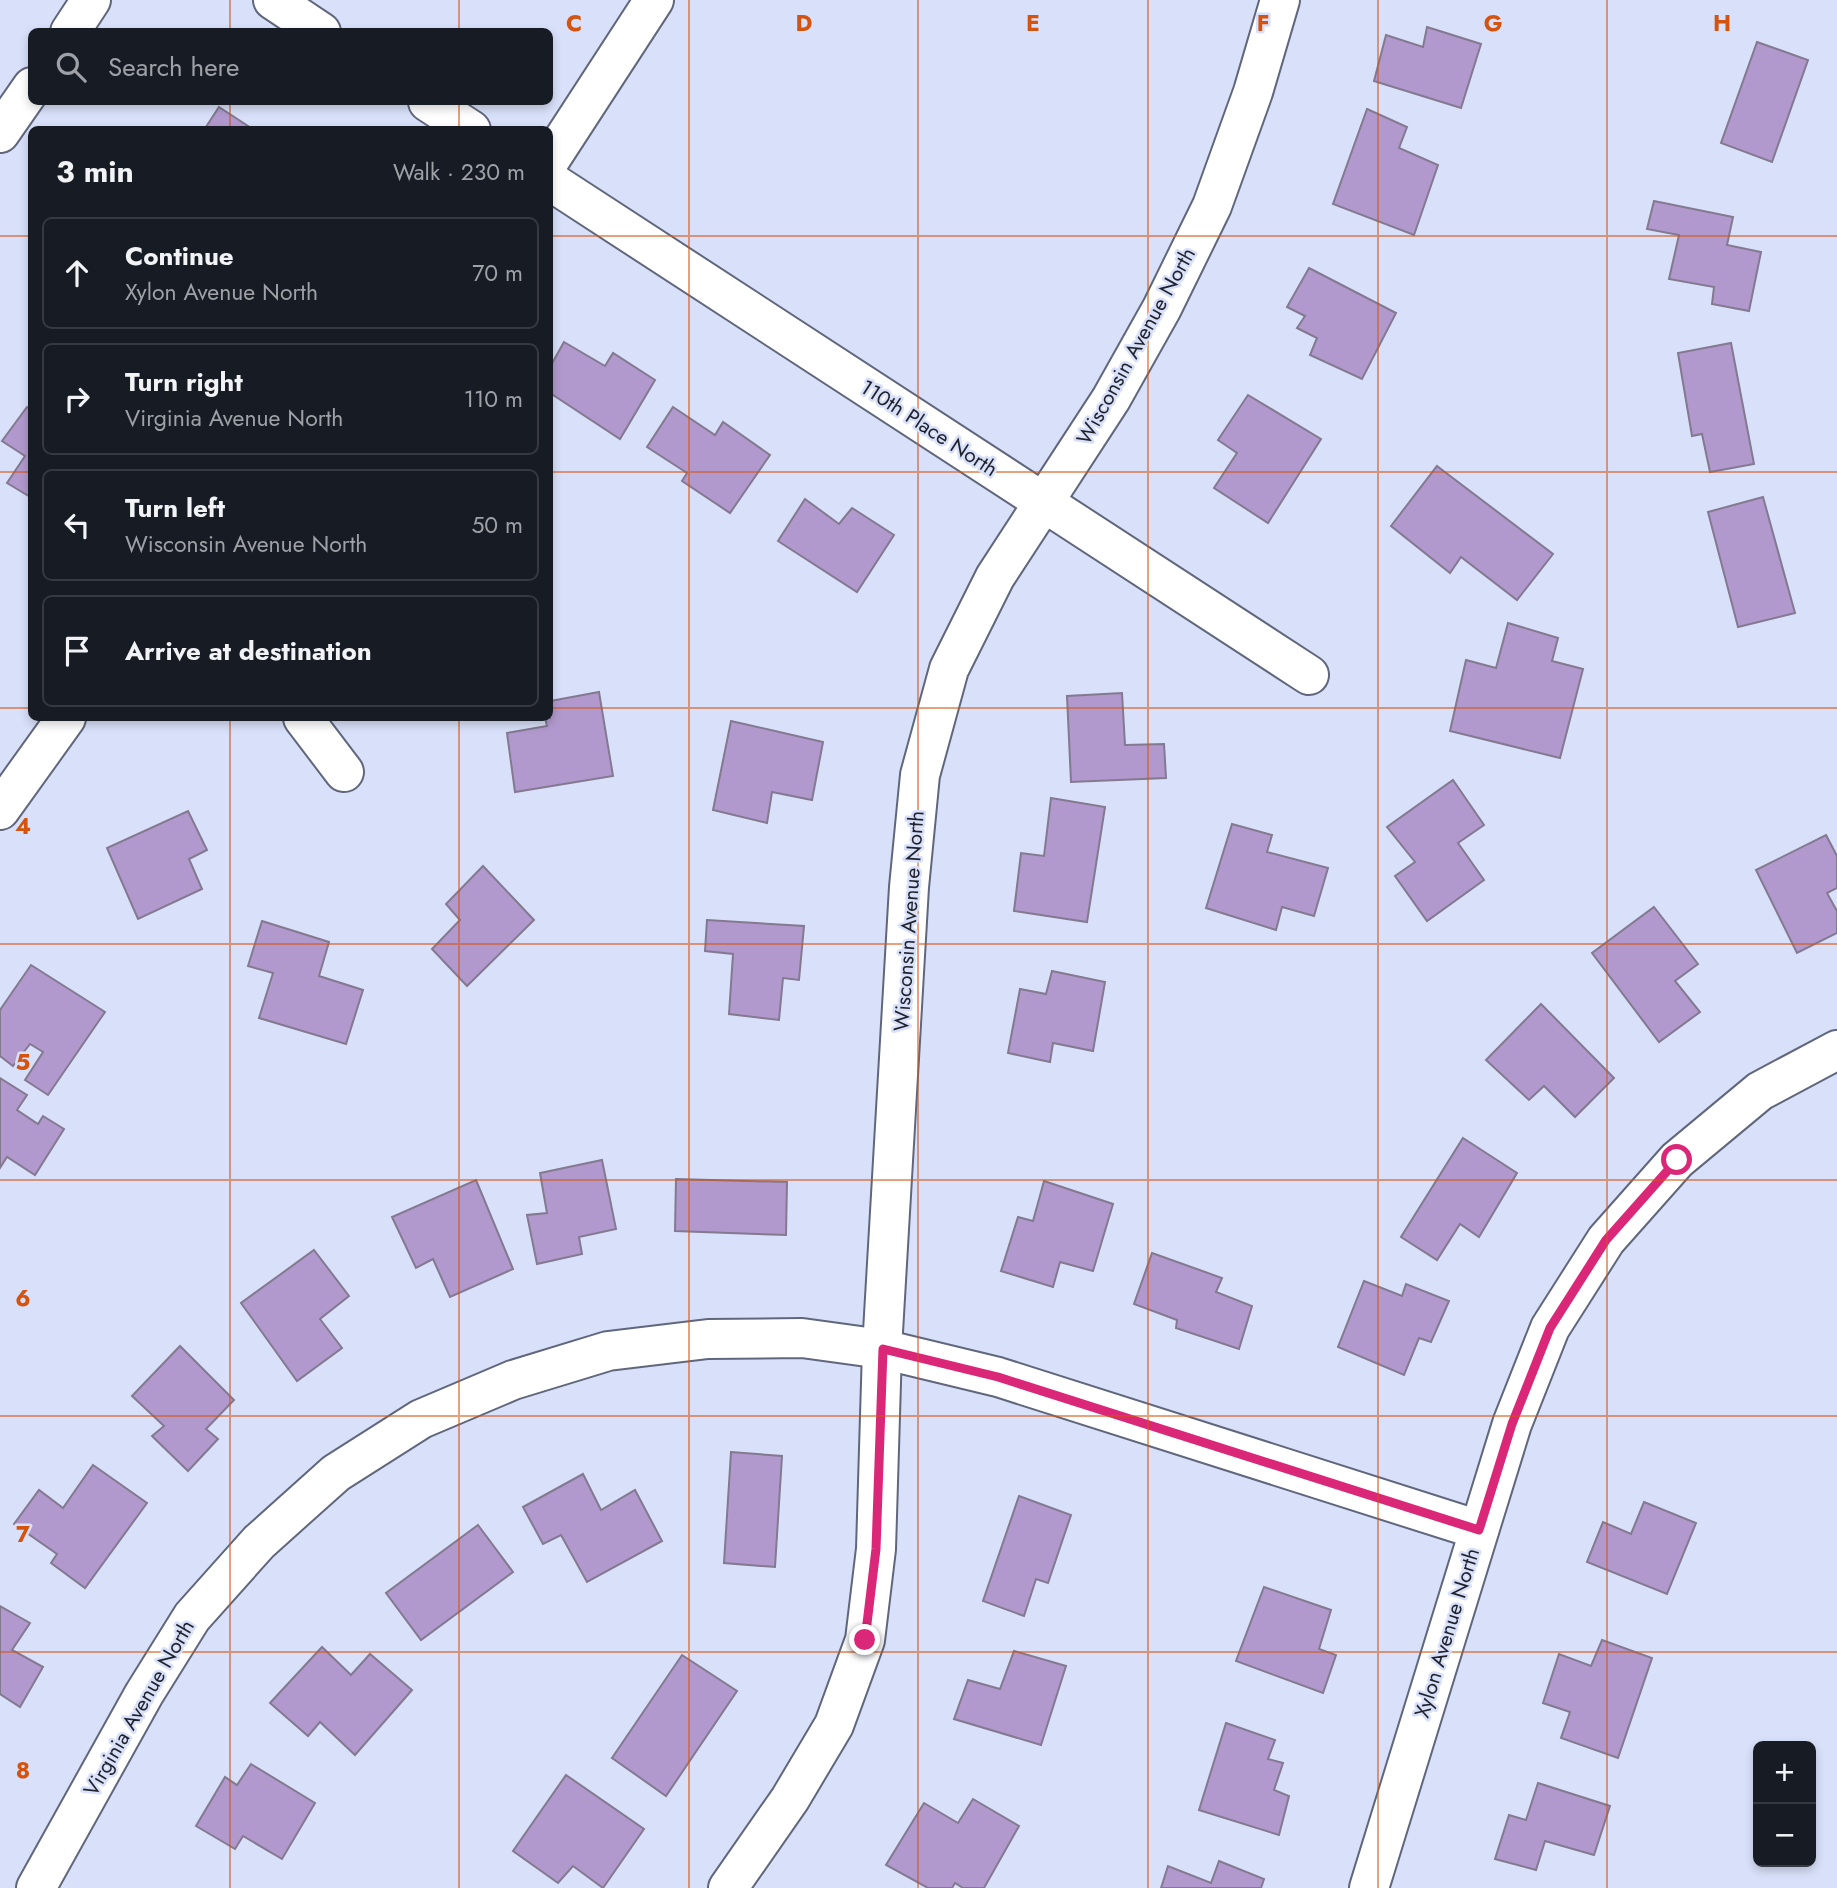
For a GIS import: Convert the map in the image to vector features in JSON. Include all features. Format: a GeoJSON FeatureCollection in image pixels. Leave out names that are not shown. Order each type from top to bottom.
{"type":"FeatureCollection","features":[{"type":"Feature","properties":{"kind":"street"},"geometry":{"type":"LineString","coordinates":[[73,28],[91,0]]}},
{"type":"Feature","properties":{"kind":"street"},"geometry":{"type":"LineString","coordinates":[[273,0],[315,28]]}},
{"type":"Feature","properties":{"kind":"street"},"geometry":{"type":"LineString","coordinates":[[553,155],[654,0]]}},
{"type":"Feature","properties":{"kind":"street","name":"Wisconsin Avenue North"},"geometry":{"type":"LineString","coordinates":[[728,1888],[790,1799],[834,1725],[865,1640],[876,1549],[883,1349],[909,887],[920,775],[949,669],[995,577],[1111,399],[1162,307],[1212,206],[1254,92],[1280,0]]}},
{"type":"Feature","properties":{"kind":"street"},"geometry":{"type":"LineString","coordinates":[[0,133],[28,93]]}},
{"type":"Feature","properties":{"kind":"street"},"geometry":{"type":"LineString","coordinates":[[433,105],[465,126]]}},
{"type":"Feature","properties":{"kind":"street","name":"110th Place North"},"geometry":{"type":"LineString","coordinates":[[553,183],[1309,675]]}},
{"type":"Feature","properties":{"kind":"street"},"geometry":{"type":"LineString","coordinates":[[0,810],[64,721]]}},
{"type":"Feature","properties":{"kind":"street"},"geometry":{"type":"LineString","coordinates":[[305,721],[344,772]]}},
{"type":"Feature","properties":{"kind":"street","name":"Xylon Avenue North"},"geometry":{"type":"LineString","coordinates":[[1368,1888],[1512,1424],[1550,1328],[1606,1240],[1677,1160],[1760,1091],[1837,1050]]}},
{"type":"Feature","properties":{"kind":"street","name":"Virginia Avenue North"},"geometry":{"type":"LineString","coordinates":[[36,1888],[144,1694],[191,1617],[259,1542],[336,1473],[421,1419],[513,1380],[608,1351],[708,1339],[802,1338],[883,1349],[998,1377],[1479,1530]]}},
{"type":"Feature","properties":{"kind":"building"},"geometry":{"type":"Polygon","coordinates":[[[1427,27],[1481,44],[1461,108],[1374,81],[1386,35],[1423,47],[1427,27]]]}},
{"type":"Feature","properties":{"kind":"building"},"geometry":{"type":"Polygon","coordinates":[[[1757,42],[1808,60],[1772,162],[1721,143],[1757,42]]]}},
{"type":"Feature","properties":{"kind":"building"},"geometry":{"type":"Polygon","coordinates":[[[219,107],[248,126],[207,126],[219,107]]]}},
{"type":"Feature","properties":{"kind":"building"},"geometry":{"type":"Polygon","coordinates":[[[1367,109],[1407,127],[1399,148],[1438,165],[1414,235],[1333,204],[1367,109]]]}},
{"type":"Feature","properties":{"kind":"building"},"geometry":{"type":"Polygon","coordinates":[[[1654,201],[1733,217],[1727,245],[1761,252],[1749,311],[1712,304],[1714,287],[1669,279],[1679,235],[1647,229],[1654,201]]]}},
{"type":"Feature","properties":{"kind":"building"},"geometry":{"type":"Polygon","coordinates":[[[1309,268],[1396,313],[1362,379],[1310,355],[1317,338],[1297,328],[1305,316],[1287,307],[1309,268]]]}},
{"type":"Feature","properties":{"kind":"building"},"geometry":{"type":"Polygon","coordinates":[[[564,342],[605,366],[613,353],[655,380],[620,439],[553,395],[553,362],[564,342]]]}},
{"type":"Feature","properties":{"kind":"building"},"geometry":{"type":"Polygon","coordinates":[[[1731,343],[1754,464],[1710,472],[1702,434],[1692,436],[1678,353],[1731,343]]]}},
{"type":"Feature","properties":{"kind":"building"},"geometry":{"type":"Polygon","coordinates":[[[1248,395],[1321,439],[1268,523],[1214,488],[1237,453],[1218,440],[1248,395]]]}},
{"type":"Feature","properties":{"kind":"building"},"geometry":{"type":"Polygon","coordinates":[[[673,407],[715,435],[723,422],[770,455],[730,513],[682,481],[687,473],[647,447],[673,407]]]}},
{"type":"Feature","properties":{"kind":"building"},"geometry":{"type":"Polygon","coordinates":[[[28,408],[28,496],[7,483],[25,456],[2,441],[28,408]]]}},
{"type":"Feature","properties":{"kind":"building"},"geometry":{"type":"Polygon","coordinates":[[[1437,466],[1553,554],[1517,600],[1461,557],[1450,573],[1391,526],[1437,466]]]}},
{"type":"Feature","properties":{"kind":"building"},"geometry":{"type":"Polygon","coordinates":[[[1763,497],[1795,613],[1738,627],[1708,512],[1763,497]]]}},
{"type":"Feature","properties":{"kind":"building"},"geometry":{"type":"Polygon","coordinates":[[[805,499],[839,524],[852,508],[894,535],[857,592],[778,541],[805,499]]]}},
{"type":"Feature","properties":{"kind":"building"},"geometry":{"type":"Polygon","coordinates":[[[1508,623],[1558,638],[1552,661],[1583,669],[1560,758],[1450,731],[1466,660],[1496,668],[1508,623]]]}},
{"type":"Feature","properties":{"kind":"building"},"geometry":{"type":"Polygon","coordinates":[[[599,692],[613,776],[515,792],[507,733],[547,726],[546,721],[553,721],[553,700],[599,692]]]}},
{"type":"Feature","properties":{"kind":"building"},"geometry":{"type":"Polygon","coordinates":[[[1122,693],[1125,745],[1164,744],[1166,778],[1071,782],[1067,696],[1122,693]]]}},
{"type":"Feature","properties":{"kind":"building"},"geometry":{"type":"Polygon","coordinates":[[[731,721],[823,742],[812,800],[772,792],[767,823],[713,810],[731,721]]]}},
{"type":"Feature","properties":{"kind":"building"},"geometry":{"type":"Polygon","coordinates":[[[1453,780],[1484,825],[1458,843],[1484,880],[1427,921],[1395,876],[1415,862],[1387,827],[1453,780]]]}},
{"type":"Feature","properties":{"kind":"building"},"geometry":{"type":"Polygon","coordinates":[[[1051,798],[1105,807],[1087,922],[1014,911],[1021,853],[1044,856],[1051,798]]]}},
{"type":"Feature","properties":{"kind":"building"},"geometry":{"type":"Polygon","coordinates":[[[188,811],[207,850],[189,859],[202,889],[138,919],[107,848],[188,811]]]}},
{"type":"Feature","properties":{"kind":"building"},"geometry":{"type":"Polygon","coordinates":[[[1232,824],[1272,835],[1267,852],[1328,868],[1314,916],[1282,907],[1276,930],[1206,908],[1232,824]]]}},
{"type":"Feature","properties":{"kind":"building"},"geometry":{"type":"Polygon","coordinates":[[[1826,835],[1837,856],[1837,888],[1827,893],[1837,911],[1837,933],[1797,953],[1756,870],[1826,835]]]}},
{"type":"Feature","properties":{"kind":"building"},"geometry":{"type":"Polygon","coordinates":[[[483,866],[534,920],[467,986],[432,949],[460,920],[446,904],[483,866]]]}},
{"type":"Feature","properties":{"kind":"building"},"geometry":{"type":"Polygon","coordinates":[[[1654,907],[1698,964],[1675,981],[1700,1012],[1659,1042],[1592,953],[1654,907]]]}},
{"type":"Feature","properties":{"kind":"building"},"geometry":{"type":"Polygon","coordinates":[[[707,920],[804,926],[799,980],[783,978],[779,1020],[729,1014],[733,954],[705,951],[707,920]]]}},
{"type":"Feature","properties":{"kind":"building"},"geometry":{"type":"Polygon","coordinates":[[[262,921],[329,942],[319,976],[363,990],[346,1044],[259,1018],[273,973],[248,966],[262,921]]]}},
{"type":"Feature","properties":{"kind":"building"},"geometry":{"type":"Polygon","coordinates":[[[31,965],[105,1012],[48,1095],[25,1080],[43,1052],[30,1044],[13,1066],[0,1056],[0,1010],[31,965]]]}},
{"type":"Feature","properties":{"kind":"building"},"geometry":{"type":"Polygon","coordinates":[[[1052,971],[1105,982],[1093,1051],[1053,1043],[1050,1062],[1008,1053],[1020,989],[1046,994],[1052,971]]]}},
{"type":"Feature","properties":{"kind":"building"},"geometry":{"type":"Polygon","coordinates":[[[1541,1004],[1614,1078],[1575,1117],[1544,1086],[1529,1100],[1486,1060],[1541,1004]]]}},
{"type":"Feature","properties":{"kind":"building"},"geometry":{"type":"Polygon","coordinates":[[[0,1078],[27,1095],[17,1110],[38,1124],[43,1116],[64,1129],[35,1175],[7,1157],[0,1168],[0,1078]]]}},
{"type":"Feature","properties":{"kind":"building"},"geometry":{"type":"Polygon","coordinates":[[[1463,1138],[1517,1173],[1479,1237],[1460,1224],[1437,1260],[1401,1237],[1463,1138]]]}},
{"type":"Feature","properties":{"kind":"building"},"geometry":{"type":"Polygon","coordinates":[[[602,1160],[616,1229],[579,1237],[582,1254],[537,1264],[527,1215],[547,1213],[540,1173],[602,1160]]]}},
{"type":"Feature","properties":{"kind":"building"},"geometry":{"type":"Polygon","coordinates":[[[676,1179],[787,1182],[786,1235],[675,1231],[676,1179]]]}},
{"type":"Feature","properties":{"kind":"building"},"geometry":{"type":"Polygon","coordinates":[[[476,1180],[513,1269],[450,1297],[433,1259],[416,1268],[392,1217],[476,1180]]]}},
{"type":"Feature","properties":{"kind":"building"},"geometry":{"type":"Polygon","coordinates":[[[1044,1181],[1113,1204],[1093,1271],[1060,1262],[1053,1287],[1001,1271],[1018,1217],[1033,1221],[1044,1181]]]}},
{"type":"Feature","properties":{"kind":"building"},"geometry":{"type":"Polygon","coordinates":[[[314,1250],[349,1296],[320,1319],[342,1348],[297,1381],[241,1303],[314,1250]]]}},
{"type":"Feature","properties":{"kind":"building"},"geometry":{"type":"Polygon","coordinates":[[[1152,1253],[1222,1278],[1216,1292],[1252,1306],[1239,1349],[1176,1328],[1177,1320],[1134,1304],[1152,1253]]]}},
{"type":"Feature","properties":{"kind":"building"},"geometry":{"type":"Polygon","coordinates":[[[1364,1281],[1402,1296],[1406,1284],[1449,1301],[1431,1342],[1419,1338],[1404,1375],[1338,1347],[1364,1281]]]}},
{"type":"Feature","properties":{"kind":"building"},"geometry":{"type":"Polygon","coordinates":[[[180,1346],[234,1400],[206,1429],[218,1439],[188,1471],[152,1436],[164,1426],[132,1396],[180,1346]]]}},
{"type":"Feature","properties":{"kind":"building"},"geometry":{"type":"Polygon","coordinates":[[[731,1452],[782,1456],[775,1567],[724,1563],[731,1452]]]}},
{"type":"Feature","properties":{"kind":"building"},"geometry":{"type":"Polygon","coordinates":[[[93,1465],[147,1503],[85,1588],[51,1563],[57,1554],[14,1524],[39,1490],[63,1508],[93,1465]]]}},
{"type":"Feature","properties":{"kind":"building"},"geometry":{"type":"Polygon","coordinates":[[[583,1474],[601,1510],[635,1490],[662,1541],[587,1582],[561,1535],[543,1544],[523,1507],[583,1474]]]}},
{"type":"Feature","properties":{"kind":"building"},"geometry":{"type":"Polygon","coordinates":[[[1019,1496],[1071,1515],[1048,1583],[1036,1579],[1024,1616],[983,1601],[1019,1496]]]}},
{"type":"Feature","properties":{"kind":"building"},"geometry":{"type":"Polygon","coordinates":[[[1644,1502],[1696,1523],[1667,1594],[1587,1562],[1603,1522],[1631,1534],[1644,1502]]]}},
{"type":"Feature","properties":{"kind":"building"},"geometry":{"type":"Polygon","coordinates":[[[478,1525],[513,1572],[421,1640],[386,1593],[478,1525]]]}},
{"type":"Feature","properties":{"kind":"building"},"geometry":{"type":"Polygon","coordinates":[[[1264,1587],[1331,1610],[1319,1649],[1336,1655],[1323,1693],[1236,1661],[1264,1587]]]}},
{"type":"Feature","properties":{"kind":"building"},"geometry":{"type":"Polygon","coordinates":[[[0,1606],[30,1623],[12,1650],[43,1667],[20,1707],[0,1694],[0,1606]]]}},
{"type":"Feature","properties":{"kind":"building"},"geometry":{"type":"Polygon","coordinates":[[[1602,1640],[1652,1658],[1618,1758],[1561,1738],[1570,1712],[1543,1703],[1559,1654],[1591,1666],[1602,1640]]]}},
{"type":"Feature","properties":{"kind":"building"},"geometry":{"type":"Polygon","coordinates":[[[322,1647],[351,1675],[370,1654],[412,1690],[355,1755],[320,1722],[308,1736],[270,1703],[322,1647]]]}},
{"type":"Feature","properties":{"kind":"building"},"geometry":{"type":"Polygon","coordinates":[[[1014,1651],[1066,1666],[1041,1745],[954,1719],[968,1680],[1000,1689],[1014,1651]]]}},
{"type":"Feature","properties":{"kind":"building"},"geometry":{"type":"Polygon","coordinates":[[[682,1655],[737,1691],[666,1796],[612,1758],[682,1655]]]}},
{"type":"Feature","properties":{"kind":"building"},"geometry":{"type":"Polygon","coordinates":[[[1226,1723],[1275,1740],[1268,1759],[1283,1763],[1274,1790],[1289,1796],[1279,1835],[1199,1810],[1226,1723]]]}},
{"type":"Feature","properties":{"kind":"building"},"geometry":{"type":"Polygon","coordinates":[[[251,1764],[315,1803],[282,1859],[243,1836],[235,1849],[196,1826],[225,1777],[237,1785],[251,1764]]]}},
{"type":"Feature","properties":{"kind":"building"},"geometry":{"type":"Polygon","coordinates":[[[566,1775],[644,1829],[603,1888],[573,1866],[558,1883],[513,1851],[566,1775]]]}},
{"type":"Feature","properties":{"kind":"building"},"geometry":{"type":"Polygon","coordinates":[[[1538,1783],[1610,1806],[1594,1855],[1545,1841],[1536,1870],[1495,1859],[1509,1815],[1526,1820],[1538,1783]]]}},
{"type":"Feature","properties":{"kind":"building"},"geometry":{"type":"Polygon","coordinates":[[[973,1799],[1019,1826],[984,1888],[963,1888],[955,1883],[952,1888],[928,1888],[886,1865],[924,1803],[958,1823],[973,1799]]]}},
{"type":"Feature","properties":{"kind":"building"},"geometry":{"type":"Polygon","coordinates":[[[1219,1861],[1264,1879],[1261,1888],[1161,1888],[1168,1866],[1211,1883],[1219,1861]]]}},
{"type":"Feature","properties":{"kind":"route"},"geometry":{"type":"LineString","coordinates":[[865,1640],[876,1549],[883,1349],[998,1377],[1479,1530],[1512,1424],[1550,1328],[1606,1240],[1677,1160]]}}]}
